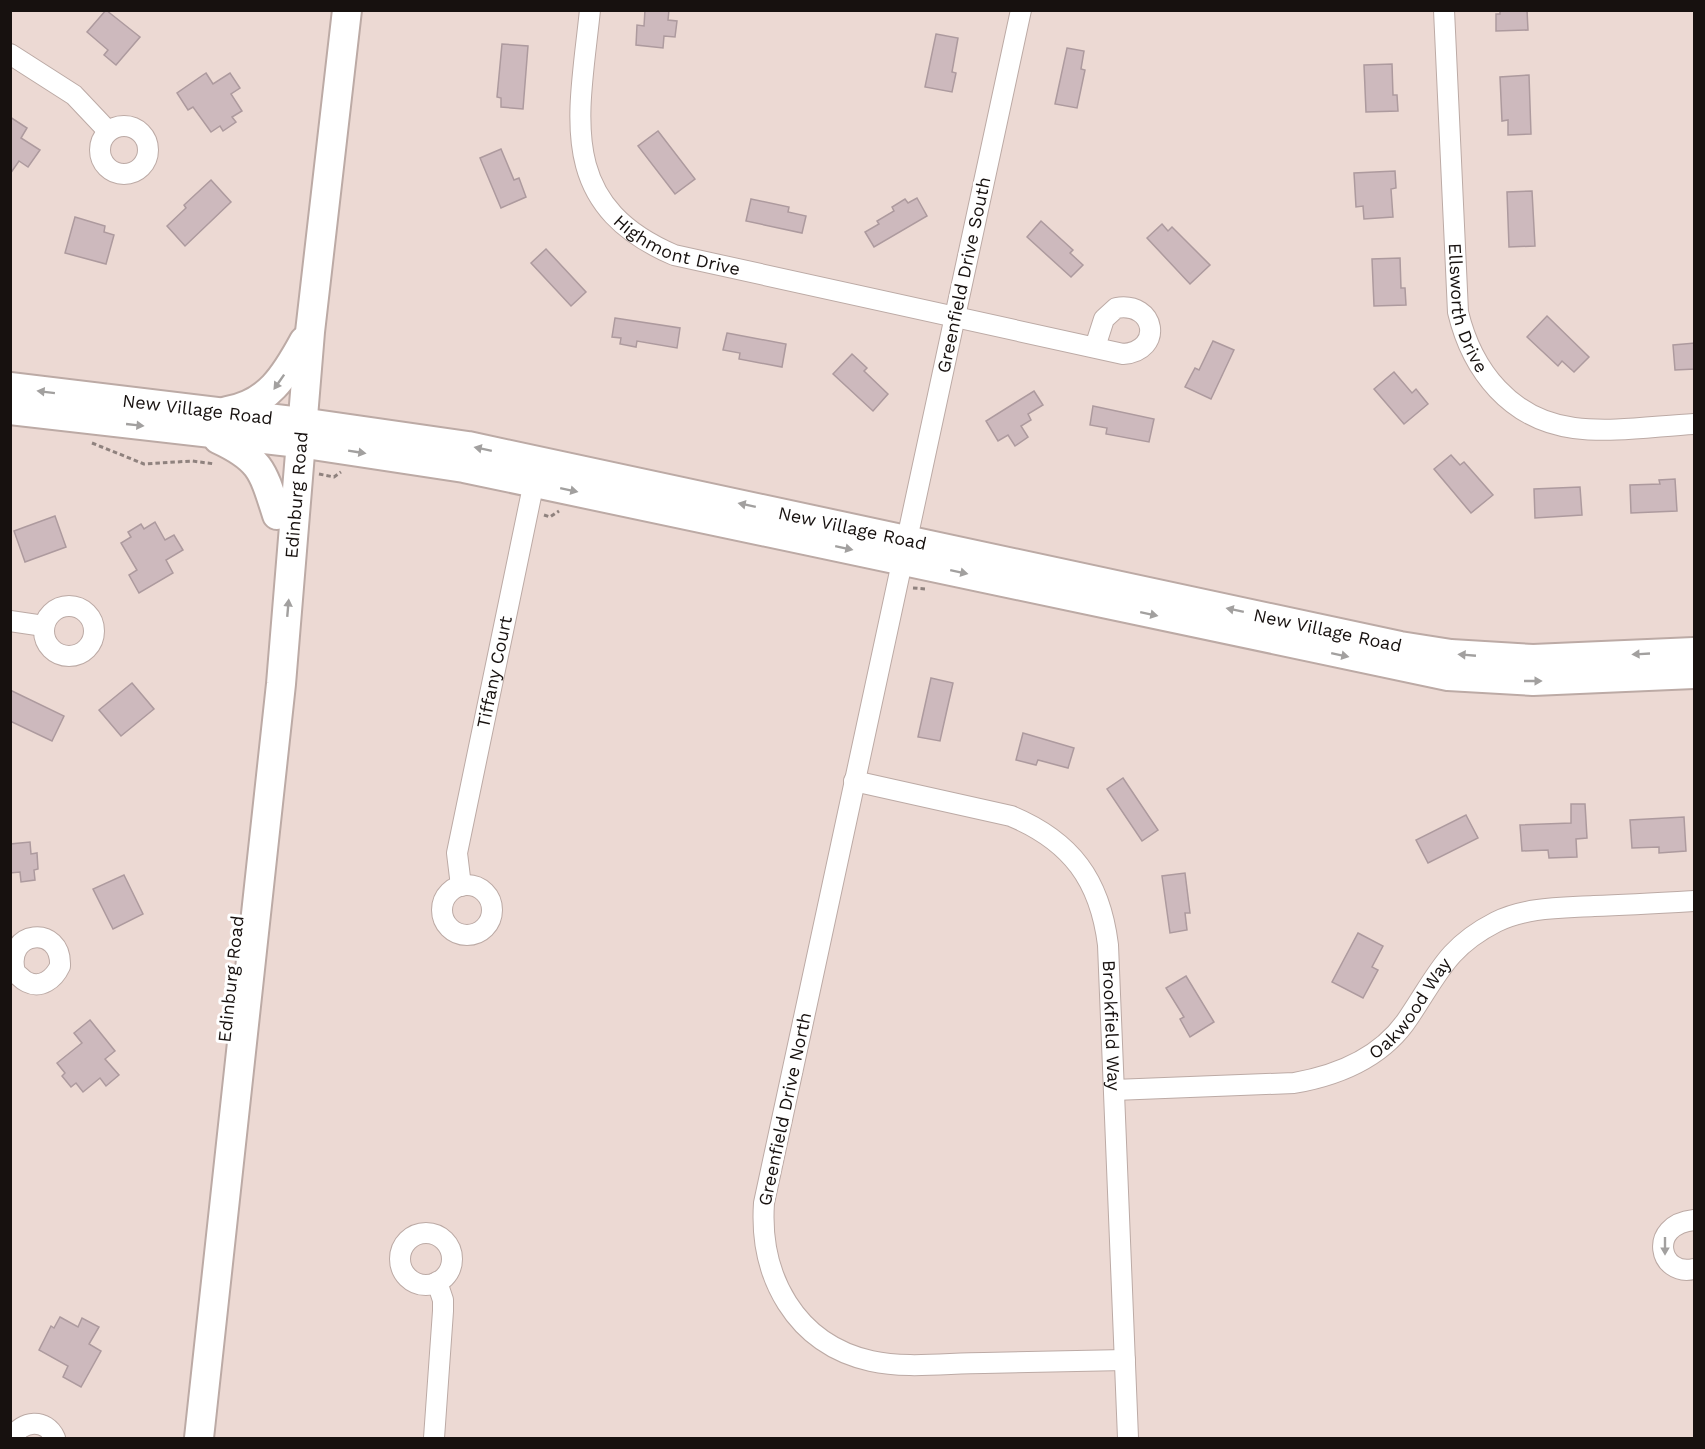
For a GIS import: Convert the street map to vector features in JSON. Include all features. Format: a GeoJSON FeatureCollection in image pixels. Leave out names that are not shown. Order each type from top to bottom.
{"type":"FeatureCollection","features":[{"type":"Feature","properties":{"kind":"main road","name":"Edinburg Road"},"geometry":{"type":"LineString","coordinates":[[199,1438],[281,684],[310,332],[348,10]]}},
{"type":"Feature","properties":{"kind":"main road"},"geometry":{"type":"LineString","coordinates":[[277,515],[264,477],[251,457],[209,423],[267,396],[292,363],[310,332]]}},
{"type":"Feature","properties":{"kind":"main road","name":"New Village Road"},"geometry":{"type":"LineString","coordinates":[[10,387],[209,423]]}},
{"type":"Feature","properties":{"kind":"main road","name":"New Village Road"},"geometry":{"type":"LineString","coordinates":[[10,410],[209,423],[300,433],[464,468],[536,472],[904,550],[1448,676],[1533,681],[1695,674]]}},
{"type":"Feature","properties":{"kind":"main road","name":"Edinburg Road"},"geometry":{"type":"LineString","coordinates":[[180,1438],[263,682],[277,515],[300,433]]}},
{"type":"Feature","properties":{"kind":"main road","name":"New Village Road"},"geometry":{"type":"LineString","coordinates":[[904,550],[1450,654],[1533,659],[1695,652]]}},
{"type":"Feature","properties":{"kind":"street","name":"Highmont Drive"},"geometry":{"type":"LineString","coordinates":[[590,10],[579,120],[580,144],[586,170],[597,194],[626,229],[650,245],[674,255],[1095,347]]}},
{"type":"Feature","properties":{"kind":"street","name":"Greenfield Drive South"},"geometry":{"type":"LineString","coordinates":[[904,550],[1021,10]]}},
{"type":"Feature","properties":{"kind":"street","name":"Ellsworth Drive"},"geometry":{"type":"LineString","coordinates":[[1444,10],[1458,312],[1464,338],[1475,361],[1488,381],[1507,399],[1548,422],[1573,428],[1597,429],[1695,424]]}},
{"type":"Feature","properties":{"kind":"street"},"geometry":{"type":"LineString","coordinates":[[10,54],[74,95],[108,131]]}},
{"type":"Feature","properties":{"kind":"street","name":"Tiffany Court"},"geometry":{"type":"LineString","coordinates":[[461,886],[458,853],[536,472]]}},
{"type":"Feature","properties":{"kind":"street","name":"Greenfield Drive North"},"geometry":{"type":"LineString","coordinates":[[904,550],[764,1203],[765,1249],[777,1287],[795,1314],[812,1332],[849,1354],[870,1361],[894,1364],[1125,1360]]}},
{"type":"Feature","properties":{"kind":"street"},"geometry":{"type":"LineString","coordinates":[[10,621],[44,626]]}},
{"type":"Feature","properties":{"kind":"street","name":"Brookfield Way"},"geometry":{"type":"LineString","coordinates":[[854,781],[1011,816],[1054,839],[1087,875],[1105,921],[1128,1438]]}},
{"type":"Feature","properties":{"kind":"street","name":"Oakwood Way"},"geometry":{"type":"LineString","coordinates":[[1114,1090],[1294,1083],[1321,1078],[1347,1069],[1372,1054],[1393,1037],[1408,1018],[1436,972],[1453,951],[1498,921],[1523,911],[1695,901]]}},
{"type":"Feature","properties":{"kind":"street"},"geometry":{"type":"LineString","coordinates":[[1695,1220],[1676,1224],[1669,1229],[1663,1247],[1665,1255],[1673,1266],[1687,1270],[1695,1269]]}},
{"type":"Feature","properties":{"kind":"street"},"geometry":{"type":"LineString","coordinates":[[435,1438],[434,1422],[443,1311],[443,1300],[437,1282]]}},
{"type":"Feature","properties":{"kind":"street"},"geometry":{"type":"LineString","coordinates":[[14,1428],[35,1423],[45,1426],[55,1438]]}},
{"type":"Feature","properties":{"kind":"building"},"geometry":{"type":"Polygon","coordinates":[[[106,10],[140,37],[116,65],[104,55],[108,50],[87,32],[106,10]]]}},
{"type":"Feature","properties":{"kind":"building"},"geometry":{"type":"Polygon","coordinates":[[[645,10],[669,10],[668,20],[677,21],[675,37],[664,36],[663,48],[636,45],[637,25],[644,26],[645,10]]]}},
{"type":"Feature","properties":{"kind":"building"},"geometry":{"type":"Polygon","coordinates":[[[1500,10],[1527,10],[1528,30],[1496,31],[1496,14],[1500,14],[1500,10]]]}},
{"type":"Feature","properties":{"kind":"building"},"geometry":{"type":"Polygon","coordinates":[[[936,34],[958,38],[952,72],[956,73],[952,92],[925,87],[936,34]]]}},
{"type":"Feature","properties":{"kind":"building"},"geometry":{"type":"Polygon","coordinates":[[[502,44],[528,46],[523,109],[501,107],[501,98],[497,97],[502,44]]]}},
{"type":"Feature","properties":{"kind":"building"},"geometry":{"type":"Polygon","coordinates":[[[1067,48],[1084,51],[1081,69],[1085,70],[1077,108],[1055,104],[1067,48]]]}},
{"type":"Feature","properties":{"kind":"building"},"geometry":{"type":"Polygon","coordinates":[[[1392,64],[1393,95],[1397,95],[1398,111],[1366,112],[1364,65],[1392,64]]]}},
{"type":"Feature","properties":{"kind":"building"},"geometry":{"type":"Polygon","coordinates":[[[206,73],[213,84],[230,73],[240,88],[231,94],[242,111],[232,117],[236,122],[223,131],[220,126],[211,132],[193,107],[188,110],[177,93],[206,73]]]}},
{"type":"Feature","properties":{"kind":"building"},"geometry":{"type":"Polygon","coordinates":[[[1529,75],[1531,134],[1508,135],[1508,120],[1502,121],[1500,77],[1529,75]]]}},
{"type":"Feature","properties":{"kind":"building"},"geometry":{"type":"Polygon","coordinates":[[[10,117],[27,128],[21,138],[40,150],[28,167],[19,161],[10,174],[10,117]]]}},
{"type":"Feature","properties":{"kind":"building"},"geometry":{"type":"Polygon","coordinates":[[[658,131],[695,179],[675,194],[638,146],[658,131]]]}},
{"type":"Feature","properties":{"kind":"building"},"geometry":{"type":"Polygon","coordinates":[[[501,149],[514,180],[519,178],[526,197],[501,208],[480,158],[501,149]]]}},
{"type":"Feature","properties":{"kind":"building"},"geometry":{"type":"Polygon","coordinates":[[[1395,171],[1396,188],[1391,189],[1393,217],[1364,219],[1363,206],[1356,207],[1354,173],[1395,171]]]}},
{"type":"Feature","properties":{"kind":"building"},"geometry":{"type":"Polygon","coordinates":[[[211,180],[231,202],[185,246],[167,226],[186,208],[184,205],[211,180]]]}},
{"type":"Feature","properties":{"kind":"building"},"geometry":{"type":"Polygon","coordinates":[[[1532,191],[1535,246],[1509,247],[1507,192],[1532,191]]]}},
{"type":"Feature","properties":{"kind":"building"},"geometry":{"type":"Polygon","coordinates":[[[917,198],[927,216],[874,247],[865,232],[879,224],[877,221],[894,211],[892,207],[905,199],[908,203],[917,198]]]}},
{"type":"Feature","properties":{"kind":"building"},"geometry":{"type":"Polygon","coordinates":[[[751,199],[789,207],[788,212],[806,216],[802,233],[746,221],[751,199]]]}},
{"type":"Feature","properties":{"kind":"building"},"geometry":{"type":"Polygon","coordinates":[[[75,217],[105,226],[104,232],[114,235],[106,264],[65,253],[75,217]]]}},
{"type":"Feature","properties":{"kind":"building"},"geometry":{"type":"Polygon","coordinates":[[[1041,221],[1073,250],[1070,253],[1083,265],[1071,277],[1027,237],[1041,221]]]}},
{"type":"Feature","properties":{"kind":"building"},"geometry":{"type":"Polygon","coordinates":[[[1162,224],[1168,231],[1172,227],[1210,265],[1190,284],[1147,238],[1162,224]]]}},
{"type":"Feature","properties":{"kind":"building"},"geometry":{"type":"Polygon","coordinates":[[[546,249],[586,292],[571,306],[531,263],[546,249]]]}},
{"type":"Feature","properties":{"kind":"building"},"geometry":{"type":"Polygon","coordinates":[[[1400,258],[1401,288],[1405,288],[1406,305],[1374,306],[1372,259],[1400,258]]]}},
{"type":"Feature","properties":{"kind":"building"},"geometry":{"type":"Polygon","coordinates":[[[1547,316],[1589,357],[1574,372],[1562,361],[1558,366],[1527,337],[1547,316]]]}},
{"type":"Feature","properties":{"kind":"building"},"geometry":{"type":"Polygon","coordinates":[[[615,318],[680,328],[677,348],[637,341],[636,347],[620,344],[621,338],[612,337],[615,318]]]}},
{"type":"Feature","properties":{"kind":"building"},"geometry":{"type":"Polygon","coordinates":[[[727,333],[786,344],[782,367],[739,359],[740,353],[723,350],[727,333]]]}},
{"type":"Feature","properties":{"kind":"building"},"geometry":{"type":"Polygon","coordinates":[[[1213,341],[1234,350],[1211,399],[1185,387],[1195,368],[1199,370],[1213,341]]]}},
{"type":"Feature","properties":{"kind":"building"},"geometry":{"type":"Polygon","coordinates":[[[1695,343],[1695,369],[1675,370],[1673,345],[1695,343]]]}},
{"type":"Feature","properties":{"kind":"building"},"geometry":{"type":"Polygon","coordinates":[[[852,354],[867,368],[864,371],[888,394],[873,411],[833,374],[852,354]]]}},
{"type":"Feature","properties":{"kind":"building"},"geometry":{"type":"Polygon","coordinates":[[[1394,372],[1412,393],[1416,389],[1428,404],[1404,424],[1374,389],[1394,372]]]}},
{"type":"Feature","properties":{"kind":"building"},"geometry":{"type":"Polygon","coordinates":[[[1034,391],[1043,405],[1028,414],[1031,420],[1021,426],[1028,437],[1015,446],[1008,435],[998,441],[986,421],[1034,391]]]}},
{"type":"Feature","properties":{"kind":"building"},"geometry":{"type":"Polygon","coordinates":[[[1093,406],[1154,419],[1149,442],[1106,434],[1107,428],[1090,425],[1093,406]]]}},
{"type":"Feature","properties":{"kind":"building"},"geometry":{"type":"Polygon","coordinates":[[[1451,455],[1460,465],[1464,462],[1493,495],[1471,513],[1434,469],[1451,455]]]}},
{"type":"Feature","properties":{"kind":"building"},"geometry":{"type":"Polygon","coordinates":[[[1675,479],[1677,511],[1631,513],[1630,485],[1660,484],[1659,480],[1675,479]]]}},
{"type":"Feature","properties":{"kind":"building"},"geometry":{"type":"Polygon","coordinates":[[[1580,487],[1582,515],[1535,518],[1534,489],[1580,487]]]}},
{"type":"Feature","properties":{"kind":"building"},"geometry":{"type":"Polygon","coordinates":[[[55,516],[66,547],[25,562],[14,531],[55,516]]]}},
{"type":"Feature","properties":{"kind":"building"},"geometry":{"type":"Polygon","coordinates":[[[155,522],[165,540],[174,535],[183,550],[166,560],[173,573],[139,593],[129,575],[137,570],[121,543],[131,537],[128,532],[141,524],[144,529],[155,522]]]}},
{"type":"Feature","properties":{"kind":"building"},"geometry":{"type":"Polygon","coordinates":[[[931,678],[953,683],[940,741],[918,737],[931,678]]]}},
{"type":"Feature","properties":{"kind":"building"},"geometry":{"type":"Polygon","coordinates":[[[132,683],[154,709],[121,736],[99,710],[132,683]]]}},
{"type":"Feature","properties":{"kind":"building"},"geometry":{"type":"Polygon","coordinates":[[[10,690],[64,716],[52,741],[10,721],[10,690]]]}},
{"type":"Feature","properties":{"kind":"building"},"geometry":{"type":"Polygon","coordinates":[[[1023,733],[1074,748],[1068,768],[1038,760],[1036,765],[1016,760],[1023,733]]]}},
{"type":"Feature","properties":{"kind":"building"},"geometry":{"type":"Polygon","coordinates":[[[1123,778],[1158,830],[1142,841],[1107,789],[1123,778]]]}},
{"type":"Feature","properties":{"kind":"building"},"geometry":{"type":"Polygon","coordinates":[[[1571,804],[1585,804],[1587,838],[1576,839],[1577,857],[1549,858],[1548,850],[1522,851],[1520,825],[1571,823],[1571,804]]]}},
{"type":"Feature","properties":{"kind":"building"},"geometry":{"type":"Polygon","coordinates":[[[1466,815],[1478,838],[1428,863],[1416,840],[1466,815]]]}},
{"type":"Feature","properties":{"kind":"building"},"geometry":{"type":"Polygon","coordinates":[[[1684,817],[1686,851],[1659,853],[1659,847],[1632,848],[1630,820],[1684,817]]]}},
{"type":"Feature","properties":{"kind":"building"},"geometry":{"type":"Polygon","coordinates":[[[30,842],[31,854],[37,853],[38,869],[34,870],[35,880],[21,882],[20,872],[10,873],[10,844],[30,842]]]}},
{"type":"Feature","properties":{"kind":"building"},"geometry":{"type":"Polygon","coordinates":[[[1185,873],[1190,913],[1185,913],[1187,930],[1170,933],[1162,876],[1185,873]]]}},
{"type":"Feature","properties":{"kind":"building"},"geometry":{"type":"Polygon","coordinates":[[[124,875],[143,914],[113,929],[93,889],[124,875]]]}},
{"type":"Feature","properties":{"kind":"building"},"geometry":{"type":"Polygon","coordinates":[[[1358,933],[1383,946],[1372,967],[1378,970],[1363,998],[1332,982],[1358,933]]]}},
{"type":"Feature","properties":{"kind":"building"},"geometry":{"type":"Polygon","coordinates":[[[1186,976],[1214,1022],[1190,1037],[1180,1019],[1184,1017],[1166,988],[1186,976]]]}},
{"type":"Feature","properties":{"kind":"building"},"geometry":{"type":"Polygon","coordinates":[[[90,1020],[115,1051],[105,1059],[119,1075],[106,1086],[100,1078],[83,1092],[76,1083],[71,1087],[62,1076],[65,1073],[57,1063],[82,1043],[74,1033],[90,1020]]]}},
{"type":"Feature","properties":{"kind":"building"},"geometry":{"type":"Polygon","coordinates":[[[60,1317],[78,1327],[82,1318],[99,1327],[89,1344],[101,1351],[81,1387],[63,1377],[68,1366],[39,1350],[51,1326],[54,1328],[60,1317]]]}}]}
